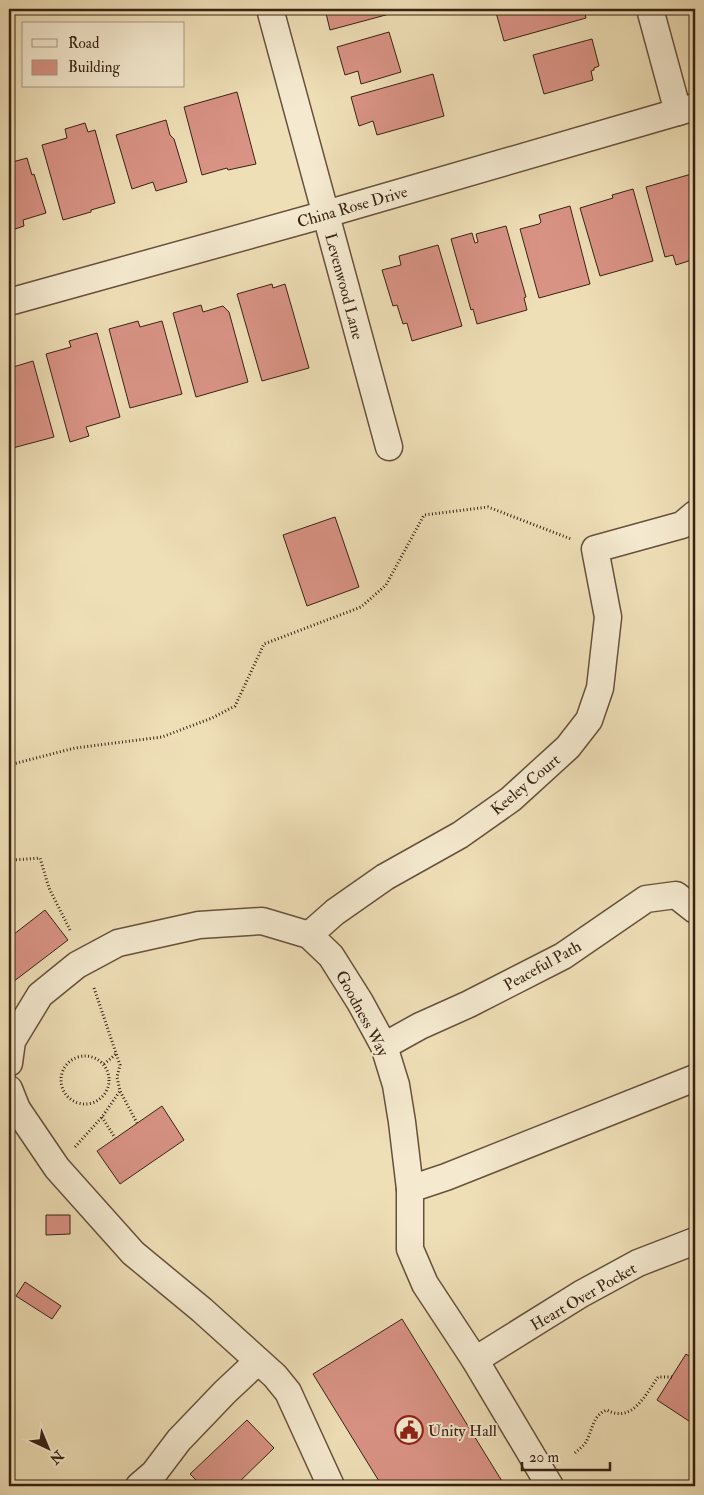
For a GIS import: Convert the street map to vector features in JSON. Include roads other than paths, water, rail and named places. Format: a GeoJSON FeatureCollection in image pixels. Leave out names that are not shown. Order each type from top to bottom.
{"type":"FeatureCollection","features":[{"type":"Feature","properties":{"kind":"street","name":"Levenwood Lane"},"geometry":{"type":"LineString","coordinates":[[270,9],[390,447]]}},
{"type":"Feature","properties":{"kind":"street"},"geometry":{"type":"LineString","coordinates":[[650,9],[687,110]]}},
{"type":"Feature","properties":{"kind":"street","name":"China Rose Drive"},"geometry":{"type":"LineString","coordinates":[[9,302],[326,214],[687,110]]}},
{"type":"Feature","properties":{"kind":"street","name":"Keeley Court"},"geometry":{"type":"LineString","coordinates":[[309,935],[335,912],[385,876],[460,835],[511,799],[568,747],[589,720],[600,688],[608,617],[595,549],[682,525],[695,514]]}},
{"type":"Feature","properties":{"kind":"street","name":"Peaceful Path"},"geometry":{"type":"LineString","coordinates":[[384,1046],[420,1026],[469,1004],[563,956],[646,899],[676,895],[695,910]]}},
{"type":"Feature","properties":{"kind":"street","name":"Goodness Way"},"geometry":{"type":"LineString","coordinates":[[9,1063],[12,1041],[40,995],[78,966],[118,944],[199,925],[262,921],[309,935],[331,956],[360,1002],[384,1046],[396,1085],[410,1189],[410,1249],[425,1284],[475,1360],[550,1486]]}},
{"type":"Feature","properties":{"kind":"street"},"geometry":{"type":"LineString","coordinates":[[410,1189],[695,1078]]}},
{"type":"Feature","properties":{"kind":"street"},"geometry":{"type":"LineString","coordinates":[[9,1089],[17,1108],[57,1168],[133,1253],[202,1310],[275,1376],[288,1392],[331,1486]]}},
{"type":"Feature","properties":{"kind":"street","name":"Heart Over Pocket"},"geometry":{"type":"LineString","coordinates":[[475,1360],[581,1294],[638,1263],[695,1241]]}},
{"type":"Feature","properties":{"kind":"street"},"geometry":{"type":"LineString","coordinates":[[139,1486],[154,1473],[179,1440],[225,1392],[258,1362]]}},
{"type":"Feature","properties":{"kind":"place","name":"Unity Hall"},"geometry":{"type":"Point","coordinates":[409,1430]}}]}
